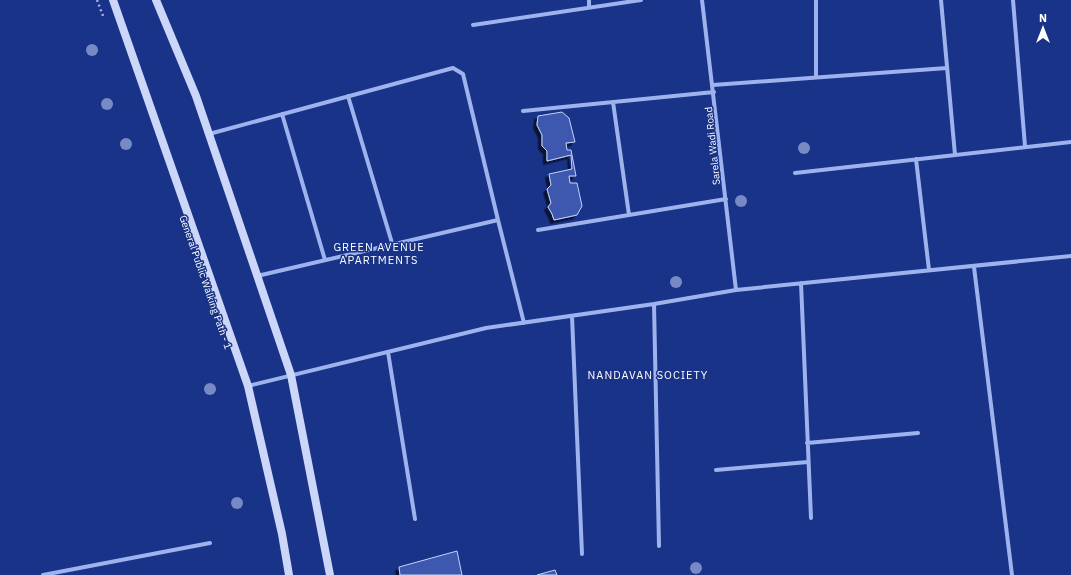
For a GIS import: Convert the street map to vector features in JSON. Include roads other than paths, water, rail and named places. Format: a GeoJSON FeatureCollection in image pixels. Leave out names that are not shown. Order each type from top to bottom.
{"type":"FeatureCollection","features":[{"type":"Feature","properties":{"kind":"street"},"geometry":{"type":"LineString","coordinates":[[113,0],[248,386],[282,534],[289,575]]}},
{"type":"Feature","properties":{"kind":"street"},"geometry":{"type":"LineString","coordinates":[[156,0],[196,96],[291,375],[330,575]]}},
{"type":"Feature","properties":{"kind":"street"},"geometry":{"type":"LineString","coordinates":[[589,0],[589,7]]}},
{"type":"Feature","properties":{"kind":"street"},"geometry":{"type":"LineString","coordinates":[[473,25],[641,0]]}},
{"type":"Feature","properties":{"kind":"street","name":"Sarela Wadi Road"},"geometry":{"type":"LineString","coordinates":[[702,0],[714,92],[736,290]]}},
{"type":"Feature","properties":{"kind":"street"},"geometry":{"type":"LineString","coordinates":[[816,0],[816,77]]}},
{"type":"Feature","properties":{"kind":"street"},"geometry":{"type":"LineString","coordinates":[[941,0],[955,155]]}},
{"type":"Feature","properties":{"kind":"street"},"geometry":{"type":"LineString","coordinates":[[1012,0],[1025,146]]}},
{"type":"Feature","properties":{"kind":"street"},"geometry":{"type":"LineString","coordinates":[[209,134],[453,68],[463,74],[524,323]]}},
{"type":"Feature","properties":{"kind":"street"},"geometry":{"type":"LineString","coordinates":[[713,85],[947,68]]}},
{"type":"Feature","properties":{"kind":"street"},"geometry":{"type":"LineString","coordinates":[[524,110],[714,92]]}},
{"type":"Feature","properties":{"kind":"street"},"geometry":{"type":"LineString","coordinates":[[348,96],[392,244]]}},
{"type":"Feature","properties":{"kind":"street"},"geometry":{"type":"LineString","coordinates":[[613,102],[628,215]]}},
{"type":"Feature","properties":{"kind":"street"},"geometry":{"type":"LineString","coordinates":[[282,114],[325,260]]}},
{"type":"Feature","properties":{"kind":"street"},"geometry":{"type":"LineString","coordinates":[[795,173],[1071,142]]}},
{"type":"Feature","properties":{"kind":"street"},"geometry":{"type":"LineString","coordinates":[[916,159],[929,270]]}},
{"type":"Feature","properties":{"kind":"street"},"geometry":{"type":"LineString","coordinates":[[538,230],[726,199]]}},
{"type":"Feature","properties":{"kind":"street"},"geometry":{"type":"LineString","coordinates":[[257,276],[498,220]]}},
{"type":"Feature","properties":{"kind":"street"},"geometry":{"type":"LineString","coordinates":[[248,386],[486,328],[654,304],[736,290],[1071,256]]}},
{"type":"Feature","properties":{"kind":"street"},"geometry":{"type":"LineString","coordinates":[[974,266],[1012,575]]}},
{"type":"Feature","properties":{"kind":"street"},"geometry":{"type":"LineString","coordinates":[[800,283],[811,518]]}},
{"type":"Feature","properties":{"kind":"street"},"geometry":{"type":"LineString","coordinates":[[654,304],[659,546]]}},
{"type":"Feature","properties":{"kind":"street"},"geometry":{"type":"LineString","coordinates":[[572,316],[582,554]]}},
{"type":"Feature","properties":{"kind":"street"},"geometry":{"type":"LineString","coordinates":[[388,352],[416,519]]}},
{"type":"Feature","properties":{"kind":"street"},"geometry":{"type":"LineString","coordinates":[[807,443],[918,433]]}},
{"type":"Feature","properties":{"kind":"street"},"geometry":{"type":"LineString","coordinates":[[716,470],[808,462]]}},
{"type":"Feature","properties":{"kind":"street"},"geometry":{"type":"LineString","coordinates":[[43,575],[210,543]]}},
{"type":"Feature","properties":{"kind":"district","name":"GREEN AVENUE APARTMENTS"},"geometry":{"type":"Point","coordinates":[379,253]}},
{"type":"Feature","properties":{"kind":"district","name":"NANDAVAN SOCIETY"},"geometry":{"type":"Point","coordinates":[648,375]}}]}
